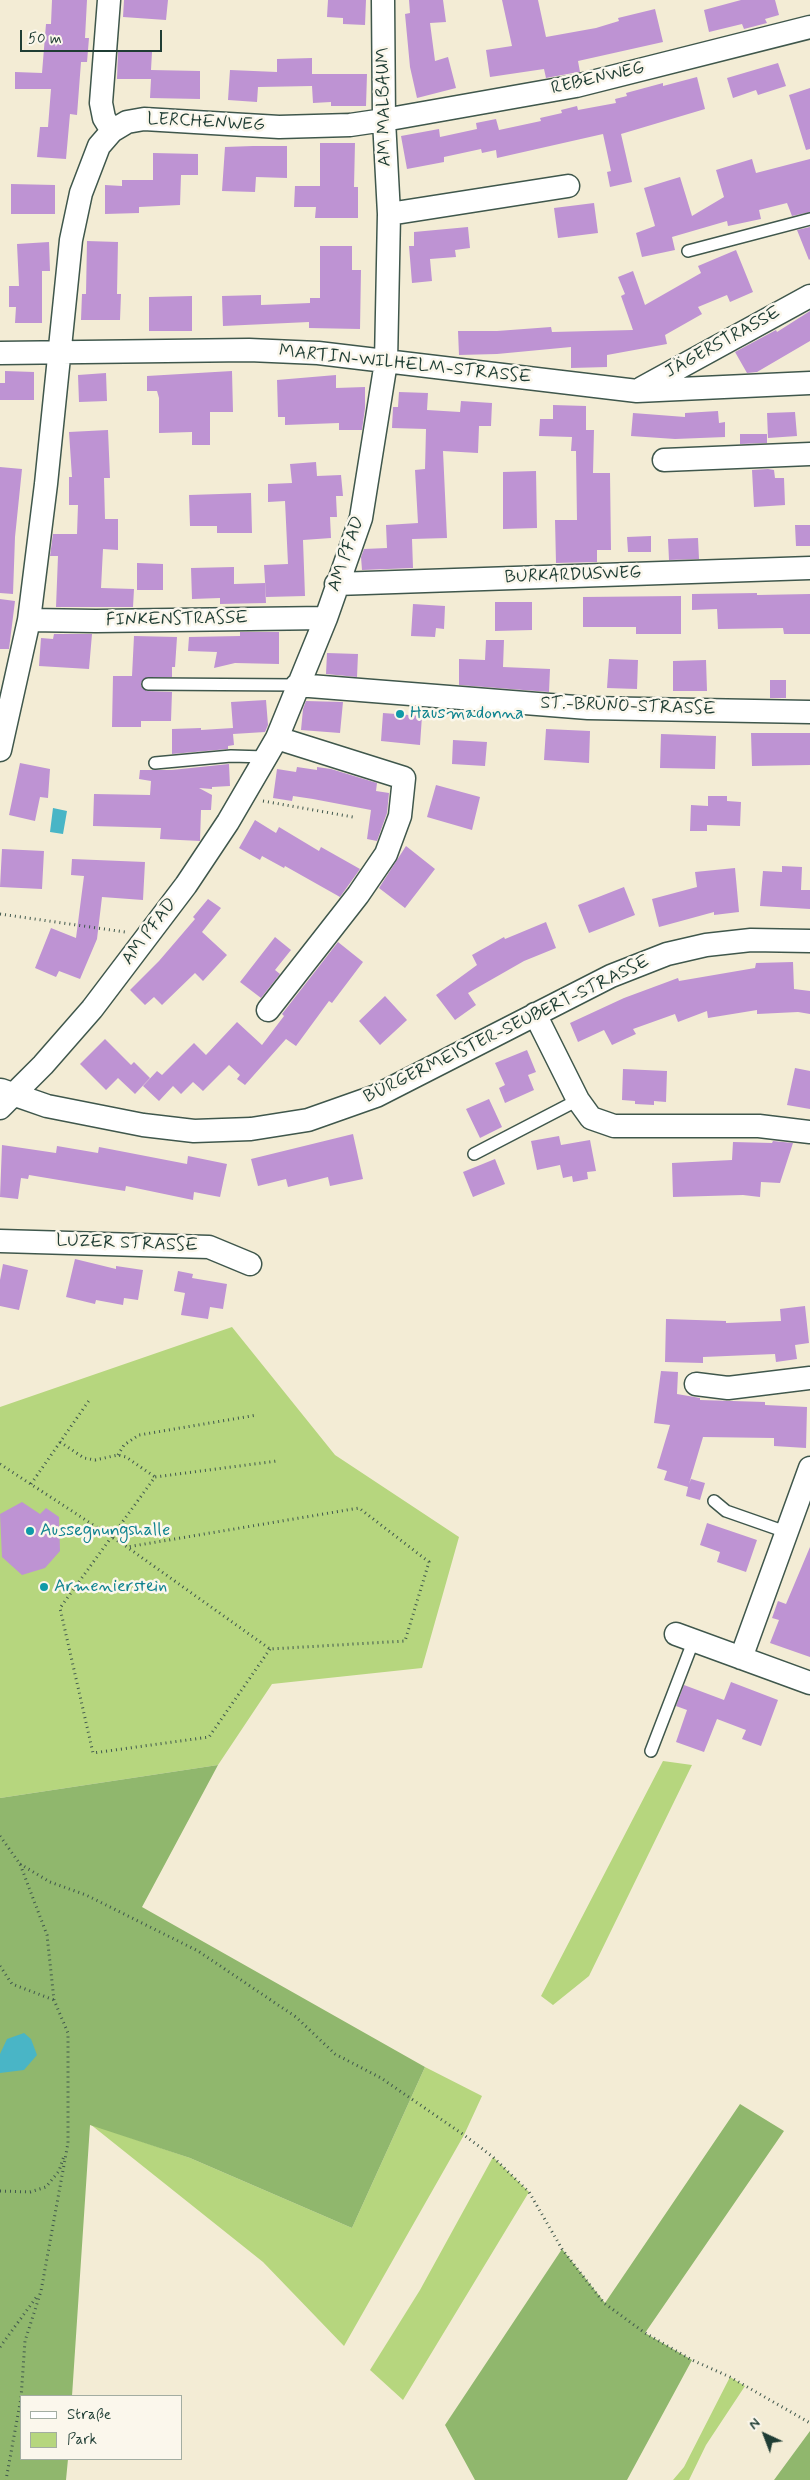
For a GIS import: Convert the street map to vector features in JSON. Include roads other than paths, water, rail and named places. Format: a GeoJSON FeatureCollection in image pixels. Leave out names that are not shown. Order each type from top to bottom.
{"type":"FeatureCollection","features":[{"type":"Feature","properties":{"kind":"street"},"geometry":{"type":"LineString","coordinates":[[108,0],[101,102],[104,118],[112,131]]}},
{"type":"Feature","properties":{"kind":"street","name":"AM MALBAUM"},"geometry":{"type":"LineString","coordinates":[[383,0],[384,120],[389,214],[386,362]]}},
{"type":"Feature","properties":{"kind":"street","name":"REBENWEG"},"geometry":{"type":"LineString","coordinates":[[384,120],[576,86],[810,27]]}},
{"type":"Feature","properties":{"kind":"street","name":"LERCHENWEG"},"geometry":{"type":"LineString","coordinates":[[60,352],[71,240],[81,194],[99,146],[112,131],[127,122],[144,119],[279,126],[350,125],[384,120]]}},
{"type":"Feature","properties":{"kind":"street"},"geometry":{"type":"LineString","coordinates":[[389,214],[568,186]]}},
{"type":"Feature","properties":{"kind":"street","name":"JÄGERSTRASSE"},"geometry":{"type":"LineString","coordinates":[[636,391],[810,296]]}},
{"type":"Feature","properties":{"kind":"street","name":"MARTIN-WILHELM-STRASSE"},"geometry":{"type":"LineString","coordinates":[[0,353],[249,350],[318,353],[636,391],[810,383]]}},
{"type":"Feature","properties":{"kind":"street"},"geometry":{"type":"LineString","coordinates":[[0,750],[29,620],[60,352]]}},
{"type":"Feature","properties":{"kind":"street","name":"AM PFAD"},"geometry":{"type":"LineString","coordinates":[[4,1097],[44,1064],[92,1009],[186,885],[243,797],[277,738],[297,685],[326,618],[336,584],[361,518],[386,362]]}},
{"type":"Feature","properties":{"kind":"street"},"geometry":{"type":"LineString","coordinates":[[664,460],[810,454]]}},
{"type":"Feature","properties":{"kind":"street","name":"BURKARDUSWEG"},"geometry":{"type":"LineString","coordinates":[[336,584],[810,568]]}},
{"type":"Feature","properties":{"kind":"street","name":"FINKENSTRASSE"},"geometry":{"type":"LineString","coordinates":[[29,620],[326,618]]}},
{"type":"Feature","properties":{"kind":"street","name":"ST.-BRUNO-STRASSE"},"geometry":{"type":"LineString","coordinates":[[297,685],[588,708],[810,712]]}},
{"type":"Feature","properties":{"kind":"street"},"geometry":{"type":"LineString","coordinates":[[268,1010],[352,902],[386,854],[400,816],[404,778],[277,738]]}},
{"type":"Feature","properties":{"kind":"street","name":"BÜRGERMEISTER-SEUBERT-STRASSE"},"geometry":{"type":"LineString","coordinates":[[4,1097],[143,1125],[194,1131],[251,1129],[308,1120],[376,1096],[611,976],[667,954],[706,945],[751,940],[810,941]]}},
{"type":"Feature","properties":{"kind":"street"},"geometry":{"type":"LineString","coordinates":[[535,1014],[578,1100],[591,1118],[614,1126],[759,1126],[810,1132]]}},
{"type":"Feature","properties":{"kind":"street","name":"LUZER STRASSE"},"geometry":{"type":"LineString","coordinates":[[0,1241],[209,1247],[250,1264]]}},
{"type":"Feature","properties":{"kind":"street"},"geometry":{"type":"LineString","coordinates":[[696,1384],[728,1388],[810,1378]]}},
{"type":"Feature","properties":{"kind":"street"},"geometry":{"type":"LineString","coordinates":[[741,1658],[810,1468]]}},
{"type":"Feature","properties":{"kind":"street"},"geometry":{"type":"LineString","coordinates":[[684,1638],[810,1684]]}},
{"type":"Feature","properties":{"kind":"lane"},"geometry":{"type":"LineString","coordinates":[[688,251],[810,219]]}},
{"type":"Feature","properties":{"kind":"lane"},"geometry":{"type":"LineString","coordinates":[[148,684],[297,685]]}},
{"type":"Feature","properties":{"kind":"lane"},"geometry":{"type":"LineString","coordinates":[[155,763],[231,756],[266,757]]}},
{"type":"Feature","properties":{"kind":"lane"},"geometry":{"type":"LineString","coordinates":[[474,1154],[578,1100]]}},
{"type":"Feature","properties":{"kind":"lane"},"geometry":{"type":"LineString","coordinates":[[714,1501],[726,1511],[786,1532]]}},
{"type":"Feature","properties":{"kind":"lane"},"geometry":{"type":"LineString","coordinates":[[652,1751],[684,1638]]}},
{"type":"Feature","properties":{"kind":"water"},"geometry":{"type":"Polygon","coordinates":[[[53,808],[67,811],[63,834],[50,832],[53,808]]]}},
{"type":"Feature","properties":{"kind":"water"},"geometry":{"type":"Polygon","coordinates":[[[24,2033],[31,2039],[37,2055],[24,2070],[0,2073],[0,2054],[7,2039],[24,2033]]]}},
{"type":"Feature","properties":{"kind":"place","name":"Hausmadonna"},"geometry":{"type":"Point","coordinates":[400,714]}},
{"type":"Feature","properties":{"kind":"place","name":"Aussegnungshalle"},"geometry":{"type":"Point","coordinates":[30,1531]}},
{"type":"Feature","properties":{"kind":"place","name":"Armenierstein"},"geometry":{"type":"Point","coordinates":[44,1587]}}]}
